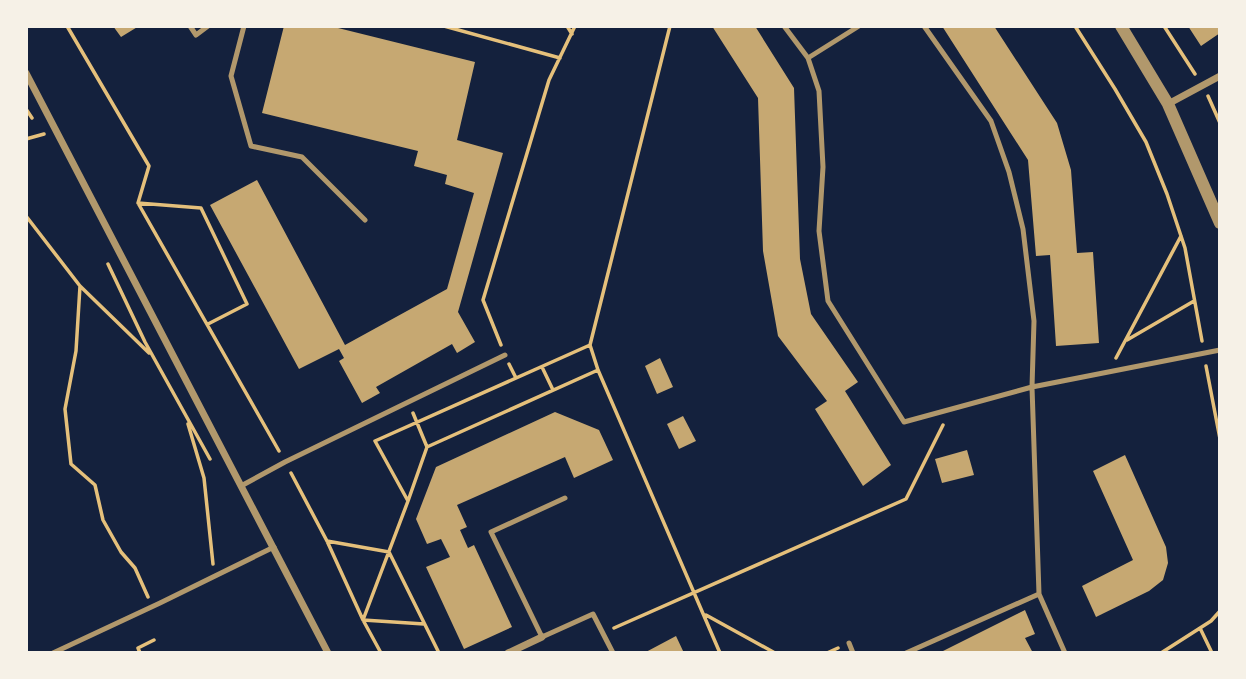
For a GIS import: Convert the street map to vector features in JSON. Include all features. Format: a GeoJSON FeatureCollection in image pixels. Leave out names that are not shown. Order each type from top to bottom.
{"type":"FeatureCollection","features":[{"type":"Feature","properties":{"kind":"street"},"geometry":{"type":"LineString","coordinates":[[1123,27],[1168,104],[1220,223]]}},
{"type":"Feature","properties":{"kind":"street"},"geometry":{"type":"LineString","coordinates":[[26,73],[328,653]]}},
{"type":"Feature","properties":{"kind":"street"},"geometry":{"type":"LineString","coordinates":[[1168,104],[1220,76]]}},
{"type":"Feature","properties":{"kind":"street"},"geometry":{"type":"LineString","coordinates":[[512,652],[542,637]]}},
{"type":"Feature","properties":{"kind":"lane"},"geometry":{"type":"LineString","coordinates":[[190,26],[196,35],[208,26]]}},
{"type":"Feature","properties":{"kind":"lane"},"geometry":{"type":"LineString","coordinates":[[244,26],[231,76],[251,146],[302,157],[365,220]]}},
{"type":"Feature","properties":{"kind":"lane"},"geometry":{"type":"LineString","coordinates":[[784,26],[808,58],[819,91],[822,167],[820,231],[828,302],[904,422],[1032,387],[1220,350]]}},
{"type":"Feature","properties":{"kind":"lane"},"geometry":{"type":"LineString","coordinates":[[808,58],[859,26]]}},
{"type":"Feature","properties":{"kind":"lane"},"geometry":{"type":"LineString","coordinates":[[924,26],[991,121],[1009,172],[1023,229],[1034,321],[1032,387],[1039,594],[1065,653]]}},
{"type":"Feature","properties":{"kind":"lane"},"geometry":{"type":"LineString","coordinates":[[241,486],[505,355]]}},
{"type":"Feature","properties":{"kind":"lane"},"geometry":{"type":"LineString","coordinates":[[565,498],[492,532],[542,637],[593,614],[612,653]]}},
{"type":"Feature","properties":{"kind":"lane"},"geometry":{"type":"LineString","coordinates":[[53,653],[274,547]]}},
{"type":"Feature","properties":{"kind":"lane"},"geometry":{"type":"LineString","coordinates":[[906,653],[1039,594]]}},
{"type":"Feature","properties":{"kind":"lane"},"geometry":{"type":"LineString","coordinates":[[849,643],[853,653]]}},
{"type":"Feature","properties":{"kind":"path"},"geometry":{"type":"LineString","coordinates":[[67,26],[149,166],[138,203],[285,462],[381,653]]}},
{"type":"Feature","properties":{"kind":"path"},"geometry":{"type":"LineString","coordinates":[[444,26],[560,58]]}},
{"type":"Feature","properties":{"kind":"path"},"geometry":{"type":"LineString","coordinates":[[567,26],[572,34]]}},
{"type":"Feature","properties":{"kind":"path"},"geometry":{"type":"LineString","coordinates":[[505,355],[483,300],[549,80],[576,26]]}},
{"type":"Feature","properties":{"kind":"path"},"geometry":{"type":"LineString","coordinates":[[670,26],[590,345],[598,370],[720,653]]}},
{"type":"Feature","properties":{"kind":"path"},"geometry":{"type":"LineString","coordinates":[[1075,26],[1146,142],[1167,194],[1185,248],[1220,439]]}},
{"type":"Feature","properties":{"kind":"path"},"geometry":{"type":"LineString","coordinates":[[138,203],[201,208],[247,304],[208,324]]}},
{"type":"Feature","properties":{"kind":"path"},"geometry":{"type":"LineString","coordinates":[[26,216],[80,286],[153,357]]}},
{"type":"Feature","properties":{"kind":"path"},"geometry":{"type":"LineString","coordinates":[[1108,372],[1181,236]]}},
{"type":"Feature","properties":{"kind":"path"},"geometry":{"type":"LineString","coordinates":[[80,286],[76,351],[65,409],[71,464],[95,485],[103,520],[121,552],[135,568],[152,606]]}},
{"type":"Feature","properties":{"kind":"path"},"geometry":{"type":"LineString","coordinates":[[1125,341],[1194,301]]}},
{"type":"Feature","properties":{"kind":"path"},"geometry":{"type":"LineString","coordinates":[[408,501],[375,442],[590,345]]}},
{"type":"Feature","properties":{"kind":"path"},"geometry":{"type":"LineString","coordinates":[[541,367],[554,390]]}},
{"type":"Feature","properties":{"kind":"path"},"geometry":{"type":"LineString","coordinates":[[427,447],[598,370]]}},
{"type":"Feature","properties":{"kind":"path"},"geometry":{"type":"LineString","coordinates":[[363,620],[427,447],[408,403]]}},
{"type":"Feature","properties":{"kind":"path"},"geometry":{"type":"LineString","coordinates":[[603,633],[906,499],[951,409]]}},
{"type":"Feature","properties":{"kind":"path"},"geometry":{"type":"LineString","coordinates":[[185,415],[204,478],[214,577]]}},
{"type":"Feature","properties":{"kind":"path"},"geometry":{"type":"LineString","coordinates":[[327,541],[389,552]]}},
{"type":"Feature","properties":{"kind":"path"},"geometry":{"type":"LineString","coordinates":[[389,552],[439,653]]}},
{"type":"Feature","properties":{"kind":"path"},"geometry":{"type":"LineString","coordinates":[[1161,653],[1211,621],[1220,611]]}},
{"type":"Feature","properties":{"kind":"path"},"geometry":{"type":"LineString","coordinates":[[704,614],[775,653]]}},
{"type":"Feature","properties":{"kind":"path"},"geometry":{"type":"LineString","coordinates":[[363,620],[424,624]]}},
{"type":"Feature","properties":{"kind":"path"},"geometry":{"type":"LineString","coordinates":[[1200,628],[1212,653]]}},
{"type":"Feature","properties":{"kind":"path"},"geometry":{"type":"LineString","coordinates":[[140,653],[138,648],[154,640]]}},
{"type":"Feature","properties":{"kind":"building"},"geometry":{"type":"Polygon","coordinates":[[[113,26],[139,26],[121,37],[113,26]]]}},
{"type":"Feature","properties":{"kind":"building"},"geometry":{"type":"Polygon","coordinates":[[[284,26],[330,26],[475,62],[457,140],[503,153],[458,312],[475,342],[457,353],[452,344],[376,387],[380,393],[362,403],[339,361],[344,358],[339,349],[299,369],[210,205],[257,180],[345,345],[447,289],[474,193],[445,184],[447,175],[414,166],[418,151],[262,113],[284,26]]]}},
{"type":"Feature","properties":{"kind":"building"},"geometry":{"type":"Polygon","coordinates":[[[712,26],[755,26],[794,88],[800,259],[811,314],[858,382],[845,391],[891,465],[863,486],[815,409],[827,401],[778,336],[763,251],[758,98],[712,26]]]}},
{"type":"Feature","properties":{"kind":"building"},"geometry":{"type":"Polygon","coordinates":[[[942,26],[994,26],[1057,123],[1071,170],[1077,253],[1093,252],[1099,343],[1056,346],[1050,255],[1036,256],[1028,160],[942,26]]]}},
{"type":"Feature","properties":{"kind":"building"},"geometry":{"type":"Polygon","coordinates":[[[1188,26],[1220,26],[1220,33],[1201,46],[1188,26]]]}},
{"type":"Feature","properties":{"kind":"building"},"geometry":{"type":"Polygon","coordinates":[[[660,358],[673,387],[657,394],[645,366],[660,358]]]}},
{"type":"Feature","properties":{"kind":"building"},"geometry":{"type":"Polygon","coordinates":[[[555,412],[599,430],[613,460],[574,478],[565,457],[457,505],[467,527],[460,530],[468,548],[474,545],[512,627],[464,649],[426,567],[450,557],[441,539],[427,544],[416,519],[436,467],[555,412]]]}},
{"type":"Feature","properties":{"kind":"building"},"geometry":{"type":"Polygon","coordinates":[[[683,416],[696,441],[679,449],[667,424],[683,416]]]}},
{"type":"Feature","properties":{"kind":"building"},"geometry":{"type":"Polygon","coordinates":[[[967,450],[974,475],[942,483],[935,459],[967,450]]]}},
{"type":"Feature","properties":{"kind":"building"},"geometry":{"type":"Polygon","coordinates":[[[1125,455],[1166,547],[1168,563],[1163,580],[1149,591],[1096,617],[1082,586],[1133,560],[1093,471],[1125,455]]]}},
{"type":"Feature","properties":{"kind":"building"},"geometry":{"type":"Polygon","coordinates":[[[1025,610],[1035,634],[1025,638],[1033,653],[939,653],[1025,610]]]}},
{"type":"Feature","properties":{"kind":"building"},"geometry":{"type":"Polygon","coordinates":[[[676,636],[684,653],[644,653],[676,636]]]}}]}
